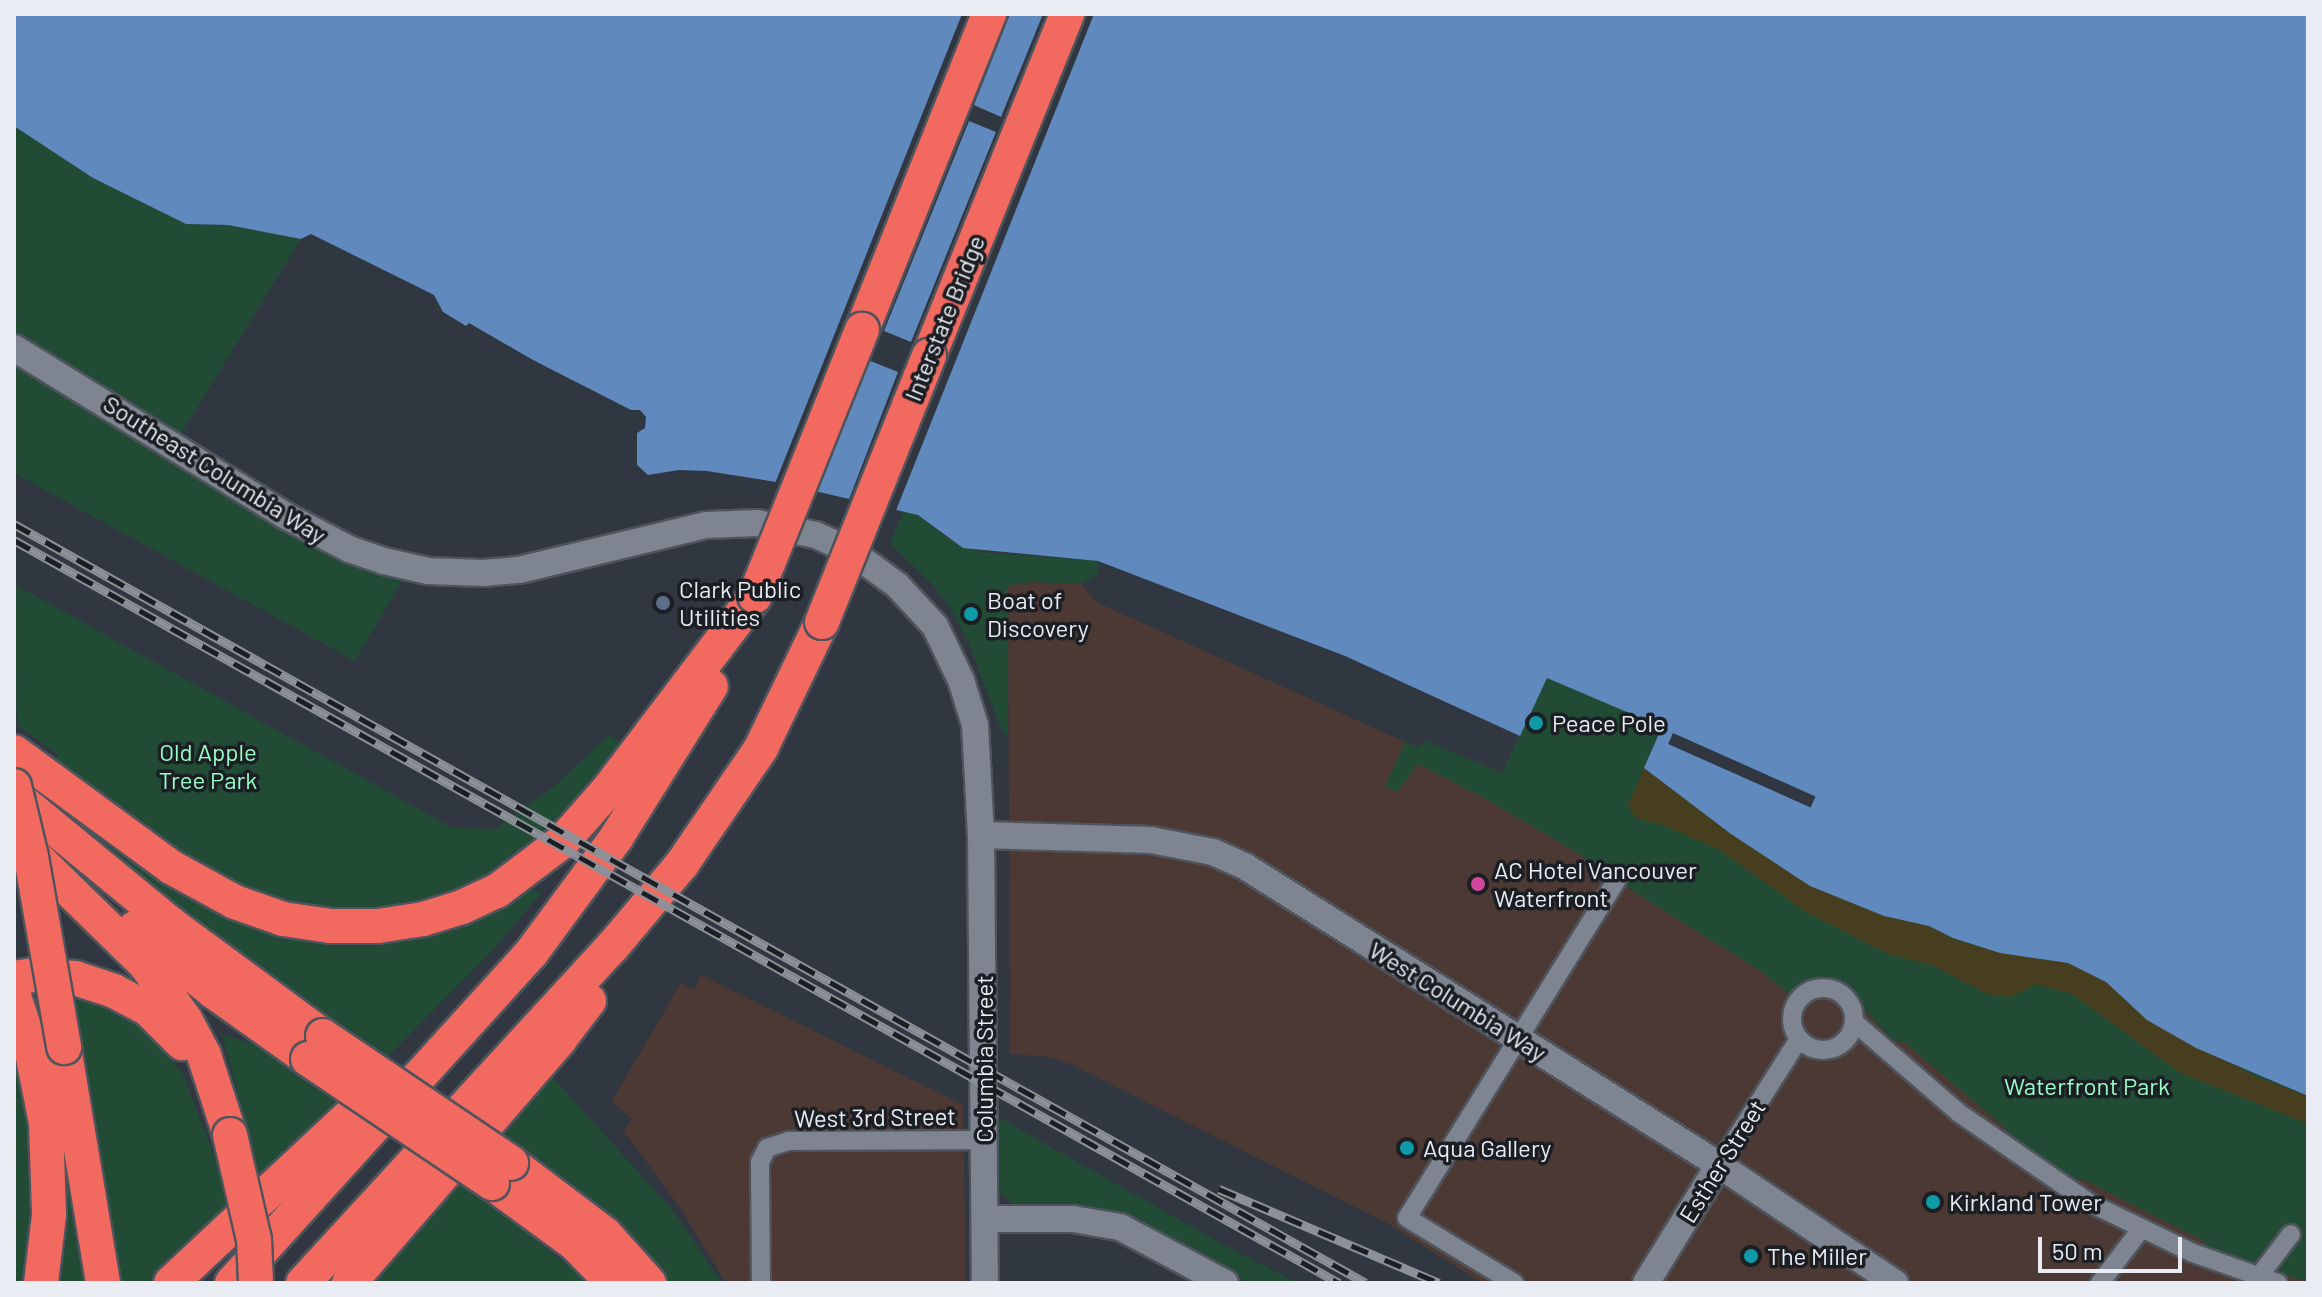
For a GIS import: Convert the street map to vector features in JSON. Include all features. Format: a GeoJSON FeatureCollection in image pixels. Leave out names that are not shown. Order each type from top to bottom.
{"type":"FeatureCollection","features":[{"type":"Feature","properties":{"kind":"highway"},"geometry":{"type":"LineString","coordinates":[[232,1283],[532,952],[575,896],[654,780],[709,689],[755,596],[989,14]]}},
{"type":"Feature","properties":{"kind":"highway","name":"Interstate Bridge"},"geometry":{"type":"LineString","coordinates":[[638,918],[703,836],[743,778],[794,685],[1067,14]]}},
{"type":"Feature","properties":{"kind":"highway"},"geometry":{"type":"LineString","coordinates":[[14,752],[171,867],[235,902],[283,919],[331,926],[378,926],[423,919],[462,907],[497,891],[563,841],[608,790],[755,596]]}},
{"type":"Feature","properties":{"kind":"highway"},"geometry":{"type":"LineString","coordinates":[[14,786],[31,857],[47,1047],[48,1154],[42,1274]]}},
{"type":"Feature","properties":{"kind":"highway"},"geometry":{"type":"LineString","coordinates":[[14,795],[316,1048]]}},
{"type":"Feature","properties":{"kind":"highway"},"geometry":{"type":"LineString","coordinates":[[14,836],[101,900],[214,992],[316,1048],[502,1173],[596,1227],[649,1283]]}},
{"type":"Feature","properties":{"kind":"highway"},"geometry":{"type":"LineString","coordinates":[[14,836],[145,964],[185,1019],[204,1055],[230,1135],[254,1240],[256,1283]]}},
{"type":"Feature","properties":{"kind":"highway"},"geometry":{"type":"LineString","coordinates":[[303,1283],[638,918]]}},
{"type":"Feature","properties":{"kind":"highway"},"geometry":{"type":"LineString","coordinates":[[349,1283],[560,1039],[601,982],[638,918]]}},
{"type":"Feature","properties":{"kind":"highway"},"geometry":{"type":"LineString","coordinates":[[171,1283],[413,1056],[532,952]]}},
{"type":"Feature","properties":{"kind":"highway"},"geometry":{"type":"LineString","coordinates":[[14,978],[34,975],[75,978],[114,991],[149,1010],[181,1041],[230,1135]]}},
{"type":"Feature","properties":{"kind":"highway"},"geometry":{"type":"LineString","coordinates":[[14,996],[47,1047],[100,1267]]}},
{"type":"Feature","properties":{"kind":"highway"},"geometry":{"type":"LineString","coordinates":[[502,1173],[613,1283]]}},
{"type":"Feature","properties":{"kind":"street","name":"Southeast Columbia Way"},"geometry":{"type":"LineString","coordinates":[[14,348],[295,522],[349,549],[410,567],[457,573],[519,570],[730,522],[784,526],[816,535],[852,552],[917,604],[935,626],[961,680],[975,725],[981,835]]}},
{"type":"Feature","properties":{"kind":"street","name":"West Columbia Way"},"geometry":{"type":"LineString","coordinates":[[981,835],[1136,838],[1213,852],[1277,884],[1719,1165],[1895,1283]]}},
{"type":"Feature","properties":{"kind":"street","name":"Columbia Street"},"geometry":{"type":"LineString","coordinates":[[981,835],[985,1283]]}},
{"type":"Feature","properties":{"kind":"street"},"geometry":{"type":"LineString","coordinates":[[1514,1283],[1407,1218],[1617,879]]}},
{"type":"Feature","properties":{"kind":"street"},"geometry":{"type":"LineString","coordinates":[[1854,1022],[1846,1040],[1827,1050],[1807,1046],[1799,1039],[1792,1021],[1793,1010],[1797,1001],[1813,989],[1833,989],[1842,994],[1849,1002],[1854,1022],[1967,1119],[2088,1202],[2256,1280],[2278,1283]]}},
{"type":"Feature","properties":{"kind":"street","name":"Esther Street"},"geometry":{"type":"LineString","coordinates":[[1646,1283],[1799,1039]]}},
{"type":"Feature","properties":{"kind":"street","name":"West 3rd Street"},"geometry":{"type":"LineString","coordinates":[[761,1283],[760,1162],[767,1148],[788,1141],[984,1140]]}},
{"type":"Feature","properties":{"kind":"street"},"geometry":{"type":"LineString","coordinates":[[985,1219],[1073,1219],[1120,1227],[1225,1283]]}},
{"type":"Feature","properties":{"kind":"street"},"geometry":{"type":"LineString","coordinates":[[2100,1283],[2141,1229]]}},
{"type":"Feature","properties":{"kind":"street"},"geometry":{"type":"LineString","coordinates":[[2256,1280],[2291,1234]]}},
{"type":"Feature","properties":{"kind":"shaded area"},"geometry":{"type":"Polygon","coordinates":[[[1031,582],[1081,584],[1096,602],[1405,742],[1420,748],[1424,740],[1502,773],[1546,677],[2000,953],[2068,963],[2196,1048],[2308,1096],[2308,1283],[1482,1283],[1387,1223],[1073,1065],[1050,1057],[1010,1054],[1008,586],[1031,582]]]}},
{"type":"Feature","properties":{"kind":"shaded area"},"geometry":{"type":"Polygon","coordinates":[[[701,975],[963,1105],[966,1283],[726,1283],[679,1206],[624,1131],[632,1119],[612,1101],[681,983],[694,990],[701,975]]]}},
{"type":"Feature","properties":{"kind":"green space"},"geometry":{"type":"Polygon","coordinates":[[[14,126],[93,178],[186,224],[228,225],[301,239],[174,445],[410,567],[355,661],[14,473],[14,126]]]}},
{"type":"Feature","properties":{"kind":"green space"},"geometry":{"type":"Polygon","coordinates":[[[904,511],[918,515],[946,537],[981,552],[1098,561],[1098,575],[1081,584],[1031,582],[1008,586],[1008,739],[1001,729],[969,643],[950,607],[934,586],[890,543],[904,511]]]}},
{"type":"Feature","properties":{"kind":"green space","name":"Old Apple Tree Park"},"geometry":{"type":"Polygon","coordinates":[[[14,584],[453,828],[495,829],[551,789],[609,735],[623,743],[590,788],[532,848],[476,885],[427,904],[377,913],[320,912],[236,888],[185,856],[56,763],[57,754],[17,725],[14,584]]]}},
{"type":"Feature","properties":{"kind":"green space","name":"Waterfront Park"},"geometry":{"type":"Polygon","coordinates":[[[1546,677],[1663,727],[2000,953],[2068,963],[2196,1048],[2308,1096],[2308,1282],[2211,1251],[2204,1241],[2084,1180],[2069,1180],[2009,1139],[2006,1129],[1904,1042],[1892,1040],[1846,989],[1834,982],[1804,984],[1791,996],[1759,970],[1589,860],[1486,799],[1418,764],[1397,792],[1385,786],[1405,742],[1420,748],[1424,740],[1502,773],[1546,677]]]}},
{"type":"Feature","properties":{"kind":"green space"},"geometry":{"type":"Polygon","coordinates":[[[29,775],[315,935],[528,888],[541,893],[493,950],[342,1103],[147,1283],[54,1283],[28,991],[70,993],[104,1005],[137,1025],[161,1046],[182,1073],[217,1162],[253,1152],[222,1034],[258,1046],[317,1084],[277,986],[35,792],[29,775]]]}},
{"type":"Feature","properties":{"kind":"green space"},"geometry":{"type":"Polygon","coordinates":[[[14,1042],[27,1094],[33,1155],[34,1202],[25,1283],[14,1283],[14,1042]]]}},
{"type":"Feature","properties":{"kind":"green space"},"geometry":{"type":"Polygon","coordinates":[[[548,1072],[674,1212],[722,1283],[668,1283],[630,1238],[472,1188],[589,1283],[372,1283],[548,1072]]]}},
{"type":"Feature","properties":{"kind":"green space"},"geometry":{"type":"Polygon","coordinates":[[[998,1117],[1224,1245],[1298,1283],[1249,1283],[1141,1223],[1104,1211],[1014,1205],[1001,1193],[998,1184],[998,1117]]]}},
{"type":"Feature","properties":{"kind":"sand"},"geometry":{"type":"Polygon","coordinates":[[[1644,768],[1731,834],[1810,886],[1929,926],[1953,939],[2000,953],[2068,963],[2106,982],[2147,1020],[2261,1079],[2308,1096],[2308,1124],[2179,1072],[2072,994],[2036,984],[2011,997],[1987,994],[1932,965],[1888,954],[1804,911],[1720,850],[1663,825],[1636,818],[1628,806],[1644,768]]]}},
{"type":"Feature","properties":{"kind":"water"},"geometry":{"type":"Polygon","coordinates":[[[14,14],[2308,14],[2308,1096],[2196,1048],[2147,1020],[2106,982],[2068,963],[2000,953],[1953,938],[1929,926],[1884,916],[1810,886],[1731,834],[1644,768],[1662,727],[1547,678],[1520,736],[1345,656],[1098,561],[963,548],[918,515],[776,482],[707,471],[679,470],[648,475],[637,465],[637,433],[645,428],[646,417],[640,410],[631,410],[469,323],[466,326],[443,312],[434,295],[311,234],[301,239],[228,225],[186,224],[93,178],[14,126],[14,14]]]}},
{"type":"Feature","properties":{"kind":"pier"},"geometry":{"type":"Polygon","coordinates":[[[962,14],[1010,14],[974,105],[1001,117],[1043,14],[1094,14],[895,513],[848,502],[898,372],[868,360],[816,495],[774,486],[962,14]],[[969,121],[884,331],[911,342],[996,132],[969,121]]]}},
{"type":"Feature","properties":{"kind":"pier"},"geometry":{"type":"Polygon","coordinates":[[[1673,733],[1816,796],[1811,807],[1668,744],[1673,733]]]}},
{"type":"Feature","properties":{"kind":"railway"},"geometry":{"type":"LineString","coordinates":[[14,524],[1366,1283]]}},
{"type":"Feature","properties":{"kind":"railway"},"geometry":{"type":"LineString","coordinates":[[14,540],[1339,1283]]}},
{"type":"Feature","properties":{"kind":"railway"},"geometry":{"type":"LineString","coordinates":[[1219,1189],[1439,1283]]}},
{"type":"Feature","properties":{"kind":"place","name":"Clark Public Utilities"},"geometry":{"type":"Point","coordinates":[663,603]}},
{"type":"Feature","properties":{"kind":"place","name":"Boat of Discovery"},"geometry":{"type":"Point","coordinates":[971,614]}},
{"type":"Feature","properties":{"kind":"place","name":"Peace Pole"},"geometry":{"type":"Point","coordinates":[1536,723]}},
{"type":"Feature","properties":{"kind":"place","name":"AC Hotel Vancouver Waterfront"},"geometry":{"type":"Point","coordinates":[1478,884]}},
{"type":"Feature","properties":{"kind":"place","name":"Aqua Gallery"},"geometry":{"type":"Point","coordinates":[1407,1148]}},
{"type":"Feature","properties":{"kind":"place","name":"Kirkland Tower"},"geometry":{"type":"Point","coordinates":[1933,1202]}},
{"type":"Feature","properties":{"kind":"place","name":"The Miller"},"geometry":{"type":"Point","coordinates":[1751,1256]}}]}
